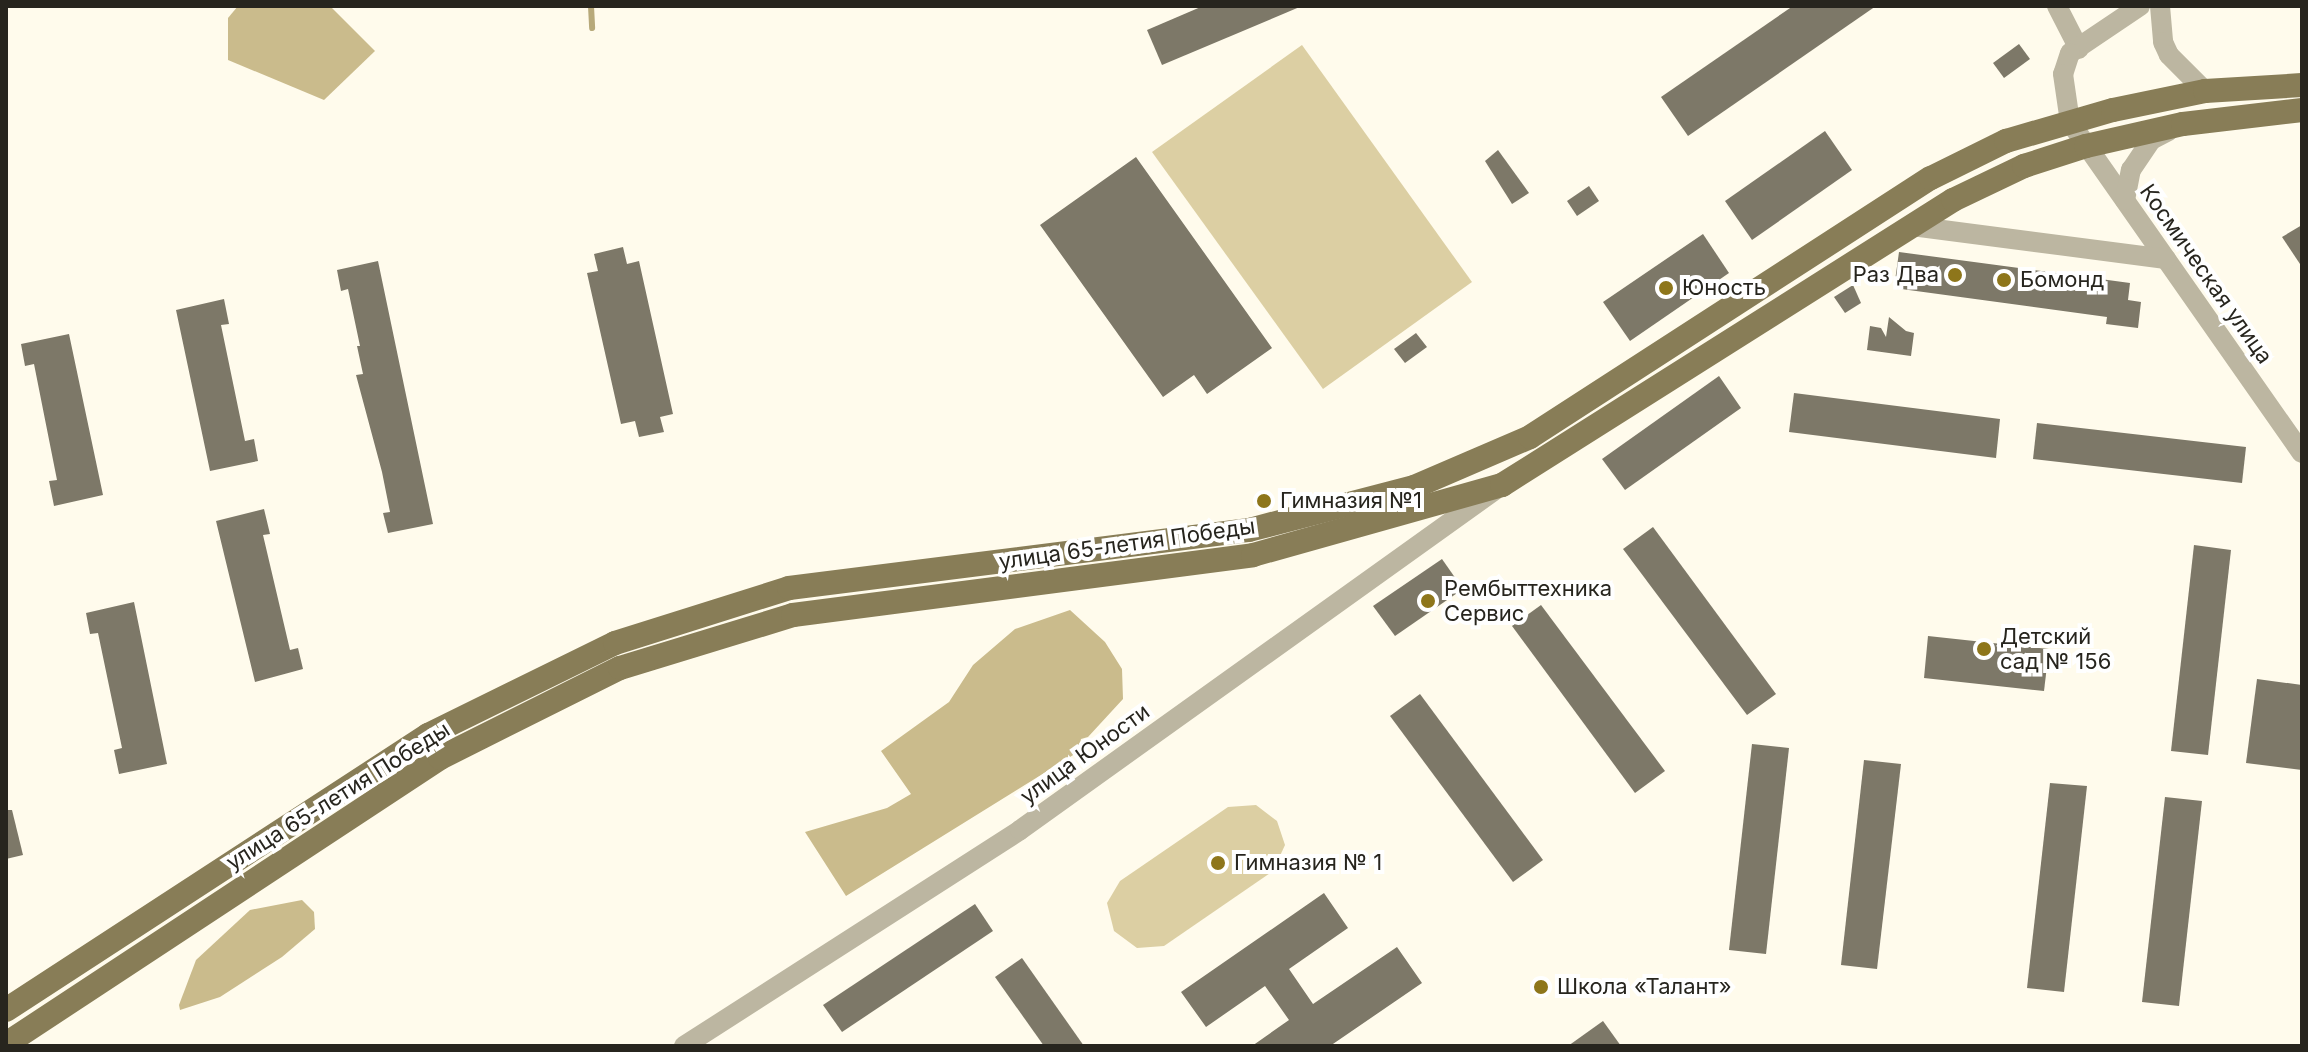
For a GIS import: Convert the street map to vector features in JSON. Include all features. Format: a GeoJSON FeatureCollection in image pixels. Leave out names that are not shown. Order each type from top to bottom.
{"type":"FeatureCollection","features":[{"type":"Feature","properties":{"kind":"main road","name":"улица 65-летия Победы"},"geometry":{"type":"LineString","coordinates":[[6,1010],[428,735],[615,643],[789,588],[1249,530],[1414,487],[1530,437],[1931,178],[2006,141],[2070,122],[2205,91],[2302,85]]}},
{"type":"Feature","properties":{"kind":"main road"},"geometry":{"type":"LineString","coordinates":[[2183,124],[2302,110]]}},
{"type":"Feature","properties":{"kind":"main road","name":"улица 65-летия Победы"},"geometry":{"type":"LineString","coordinates":[[6,1044],[440,758],[620,668],[793,615],[1253,555],[1502,485],[1953,200],[2024,166],[2086,146],[2183,124]]}},
{"type":"Feature","properties":{"kind":"street"},"geometry":{"type":"LineString","coordinates":[[2057,6],[2079,49]]}},
{"type":"Feature","properties":{"kind":"street"},"geometry":{"type":"LineString","coordinates":[[2070,122],[2063,74],[2070,53],[2140,6]]}},
{"type":"Feature","properties":{"kind":"street"},"geometry":{"type":"LineString","coordinates":[[2160,6],[2163,42],[2169,55],[2205,91]]}},
{"type":"Feature","properties":{"kind":"street","name":"Космическая улица"},"geometry":{"type":"LineString","coordinates":[[2070,122],[2302,453]]}},
{"type":"Feature","properties":{"kind":"street"},"geometry":{"type":"LineString","coordinates":[[2125,200],[2131,170],[2151,140],[2183,124]]}},
{"type":"Feature","properties":{"kind":"street"},"geometry":{"type":"LineString","coordinates":[[1912,226],[2166,259]]}},
{"type":"Feature","properties":{"kind":"street","name":"улица Юности"},"geometry":{"type":"LineString","coordinates":[[684,1046],[1020,830],[1502,485]]}},
{"type":"Feature","properties":{"kind":"shaded area"},"geometry":{"type":"Polygon","coordinates":[[[238,6],[330,6],[375,51],[324,100],[228,60],[228,18],[238,6]]]}},
{"type":"Feature","properties":{"kind":"shaded area"},"geometry":{"type":"Polygon","coordinates":[[[1302,45],[1472,282],[1323,389],[1152,152],[1302,45]]]}},
{"type":"Feature","properties":{"kind":"shaded area"},"geometry":{"type":"Polygon","coordinates":[[[1070,610],[1105,642],[1122,669],[1123,699],[1088,737],[1081,739],[1078,752],[846,896],[805,832],[887,808],[911,794],[881,751],[949,702],[973,665],[1015,629],[1070,610]]]}},
{"type":"Feature","properties":{"kind":"shaded area"},"geometry":{"type":"Polygon","coordinates":[[[1256,805],[1277,821],[1285,845],[1273,871],[1164,946],[1137,948],[1114,931],[1107,903],[1120,881],[1228,807],[1256,805]]]}},
{"type":"Feature","properties":{"kind":"shaded area"},"geometry":{"type":"Polygon","coordinates":[[[302,900],[314,912],[315,929],[282,957],[220,997],[180,1010],[179,1005],[196,960],[250,910],[302,900]]]}},
{"type":"Feature","properties":{"kind":"building"},"geometry":{"type":"Polygon","coordinates":[[[1203,6],[1302,6],[1162,65],[1147,30],[1203,6]]]}},
{"type":"Feature","properties":{"kind":"building"},"geometry":{"type":"Polygon","coordinates":[[[1793,6],[1876,6],[1688,136],[1661,97],[1793,6]]]}},
{"type":"Feature","properties":{"kind":"building"},"geometry":{"type":"Polygon","coordinates":[[[2019,44],[2030,59],[2004,78],[1993,63],[2019,44]]]}},
{"type":"Feature","properties":{"kind":"building"},"geometry":{"type":"Polygon","coordinates":[[[1825,131],[1852,170],[1752,240],[1725,201],[1825,131]]]}},
{"type":"Feature","properties":{"kind":"building"},"geometry":{"type":"Polygon","coordinates":[[[1498,150],[1529,193],[1512,204],[1485,161],[1498,150]]]}},
{"type":"Feature","properties":{"kind":"building"},"geometry":{"type":"Polygon","coordinates":[[[1136,157],[1272,348],[1207,394],[1194,375],[1163,397],[1040,225],[1136,157]]]}},
{"type":"Feature","properties":{"kind":"building"},"geometry":{"type":"Polygon","coordinates":[[[1589,186],[1599,201],[1577,216],[1567,201],[1589,186]]]}},
{"type":"Feature","properties":{"kind":"building"},"geometry":{"type":"Polygon","coordinates":[[[2302,225],[2302,267],[2282,237],[2302,225]]]}},
{"type":"Feature","properties":{"kind":"building","name":"Юность"},"geometry":{"type":"Polygon","coordinates":[[[1703,234],[1729,273],[1630,341],[1603,302],[1703,234]]]}},
{"type":"Feature","properties":{"kind":"building"},"geometry":{"type":"Polygon","coordinates":[[[623,247],[627,264],[639,261],[673,414],[660,417],[664,432],[639,437],[635,421],[621,424],[587,273],[598,271],[594,254],[623,247]]]}},
{"type":"Feature","properties":{"kind":"building"},"geometry":{"type":"Polygon","coordinates":[[[1899,252],[2130,283],[2128,300],[2141,302],[2138,328],[2106,324],[2107,317],[1894,288],[1899,252]]]}},
{"type":"Feature","properties":{"kind":"building"},"geometry":{"type":"Polygon","coordinates":[[[378,261],[433,524],[388,533],[383,513],[390,512],[382,472],[356,375],[363,374],[357,346],[360,346],[348,289],[341,291],[337,270],[378,261]]]}},
{"type":"Feature","properties":{"kind":"building"},"geometry":{"type":"Polygon","coordinates":[[[1853,285],[1861,303],[1845,313],[1834,297],[1853,285]]]}},
{"type":"Feature","properties":{"kind":"building"},"geometry":{"type":"Polygon","coordinates":[[[224,299],[229,324],[221,325],[245,441],[254,439],[258,461],[210,471],[176,310],[224,299]]]}},
{"type":"Feature","properties":{"kind":"building"},"geometry":{"type":"Polygon","coordinates":[[[1889,317],[1906,331],[1914,333],[1911,356],[1867,350],[1870,326],[1881,328],[1886,337],[1889,317]]]}},
{"type":"Feature","properties":{"kind":"building"},"geometry":{"type":"Polygon","coordinates":[[[1416,333],[1427,347],[1405,363],[1394,349],[1416,333]]]}},
{"type":"Feature","properties":{"kind":"building"},"geometry":{"type":"Polygon","coordinates":[[[69,334],[103,495],[54,506],[49,481],[57,480],[34,364],[25,366],[21,344],[69,334]]]}},
{"type":"Feature","properties":{"kind":"building"},"geometry":{"type":"Polygon","coordinates":[[[1719,376],[1741,408],[1625,490],[1602,459],[1719,376]]]}},
{"type":"Feature","properties":{"kind":"building"},"geometry":{"type":"Polygon","coordinates":[[[1794,393],[2000,419],[1996,458],[1789,432],[1794,393]]]}},
{"type":"Feature","properties":{"kind":"building"},"geometry":{"type":"Polygon","coordinates":[[[2037,423],[2246,447],[2242,483],[2033,459],[2037,423]]]}},
{"type":"Feature","properties":{"kind":"building"},"geometry":{"type":"Polygon","coordinates":[[[264,509],[270,534],[263,535],[290,650],[298,648],[303,669],[255,682],[216,521],[264,509]]]}},
{"type":"Feature","properties":{"kind":"building"},"geometry":{"type":"Polygon","coordinates":[[[1653,527],[1776,694],[1747,715],[1623,549],[1653,527]]]}},
{"type":"Feature","properties":{"kind":"building"},"geometry":{"type":"Polygon","coordinates":[[[2194,545],[2231,550],[2208,755],[2171,751],[2194,545]]]}},
{"type":"Feature","properties":{"kind":"building"},"geometry":{"type":"Polygon","coordinates":[[[1442,559],[1463,589],[1395,636],[1373,606],[1442,559]]]}},
{"type":"Feature","properties":{"kind":"building"},"geometry":{"type":"Polygon","coordinates":[[[134,602],[167,764],[119,774],[114,750],[122,748],[98,633],[90,634],[86,613],[134,602]]]}},
{"type":"Feature","properties":{"kind":"building"},"geometry":{"type":"Polygon","coordinates":[[[1541,605],[1665,771],[1635,793],[1512,626],[1541,605]]]}},
{"type":"Feature","properties":{"kind":"building"},"geometry":{"type":"Polygon","coordinates":[[[1928,636],[2049,649],[2044,691],[1924,678],[1928,636]]]}},
{"type":"Feature","properties":{"kind":"building"},"geometry":{"type":"Polygon","coordinates":[[[2257,679],[2302,685],[2302,770],[2246,763],[2257,679]]]}},
{"type":"Feature","properties":{"kind":"building"},"geometry":{"type":"Polygon","coordinates":[[[1420,694],[1543,860],[1513,882],[1390,716],[1420,694]]]}},
{"type":"Feature","properties":{"kind":"building"},"geometry":{"type":"Polygon","coordinates":[[[1752,744],[1789,748],[1766,954],[1729,950],[1752,744]]]}},
{"type":"Feature","properties":{"kind":"building"},"geometry":{"type":"Polygon","coordinates":[[[1864,760],[1901,764],[1877,969],[1841,965],[1864,760]]]}},
{"type":"Feature","properties":{"kind":"building"},"geometry":{"type":"Polygon","coordinates":[[[2050,783],[2087,786],[2064,992],[2027,988],[2050,783]]]}},
{"type":"Feature","properties":{"kind":"building"},"geometry":{"type":"Polygon","coordinates":[[[2165,797],[2202,801],[2179,1006],[2142,1002],[2165,797]]]}},
{"type":"Feature","properties":{"kind":"building"},"geometry":{"type":"Polygon","coordinates":[[[6,810],[12,810],[23,855],[6,859],[6,810]]]}},
{"type":"Feature","properties":{"kind":"building"},"geometry":{"type":"Polygon","coordinates":[[[1324,893],[1348,928],[1289,969],[1313,1004],[1397,947],[1422,983],[1330,1046],[1252,1046],[1289,1020],[1265,986],[1206,1027],[1181,992],[1324,893]]]}},
{"type":"Feature","properties":{"kind":"building"},"geometry":{"type":"Polygon","coordinates":[[[975,904],[993,931],[842,1032],[823,1005],[975,904]]]}},
{"type":"Feature","properties":{"kind":"building"},"geometry":{"type":"Polygon","coordinates":[[[1022,958],[1084,1046],[1044,1046],[995,977],[1022,958]]]}},
{"type":"Feature","properties":{"kind":"building"},"geometry":{"type":"Polygon","coordinates":[[[1603,1021],[1621,1046],[1568,1046],[1603,1021]]]}},
{"type":"Feature","properties":{"kind":"waterway"},"geometry":{"type":"LineString","coordinates":[[591,6],[592,28]]}},
{"type":"Feature","properties":{"kind":"place","name":"Раз Два"},"geometry":{"type":"Point","coordinates":[1955,275]}},
{"type":"Feature","properties":{"kind":"place","name":"Бомонд"},"geometry":{"type":"Point","coordinates":[2004,280]}},
{"type":"Feature","properties":{"kind":"place","name":"Юность"},"geometry":{"type":"Point","coordinates":[1666,288]}},
{"type":"Feature","properties":{"kind":"place","name":"Гимназия №1"},"geometry":{"type":"Point","coordinates":[1264,501]}},
{"type":"Feature","properties":{"kind":"place","name":"Рембыттехника Сервис"},"geometry":{"type":"Point","coordinates":[1428,601]}},
{"type":"Feature","properties":{"kind":"place","name":"Детский сад № 156"},"geometry":{"type":"Point","coordinates":[1984,649]}},
{"type":"Feature","properties":{"kind":"place","name":"Гимназия № 1"},"geometry":{"type":"Point","coordinates":[1218,863]}},
{"type":"Feature","properties":{"kind":"place","name":"Школа «Талант»"},"geometry":{"type":"Point","coordinates":[1541,987]}}]}
